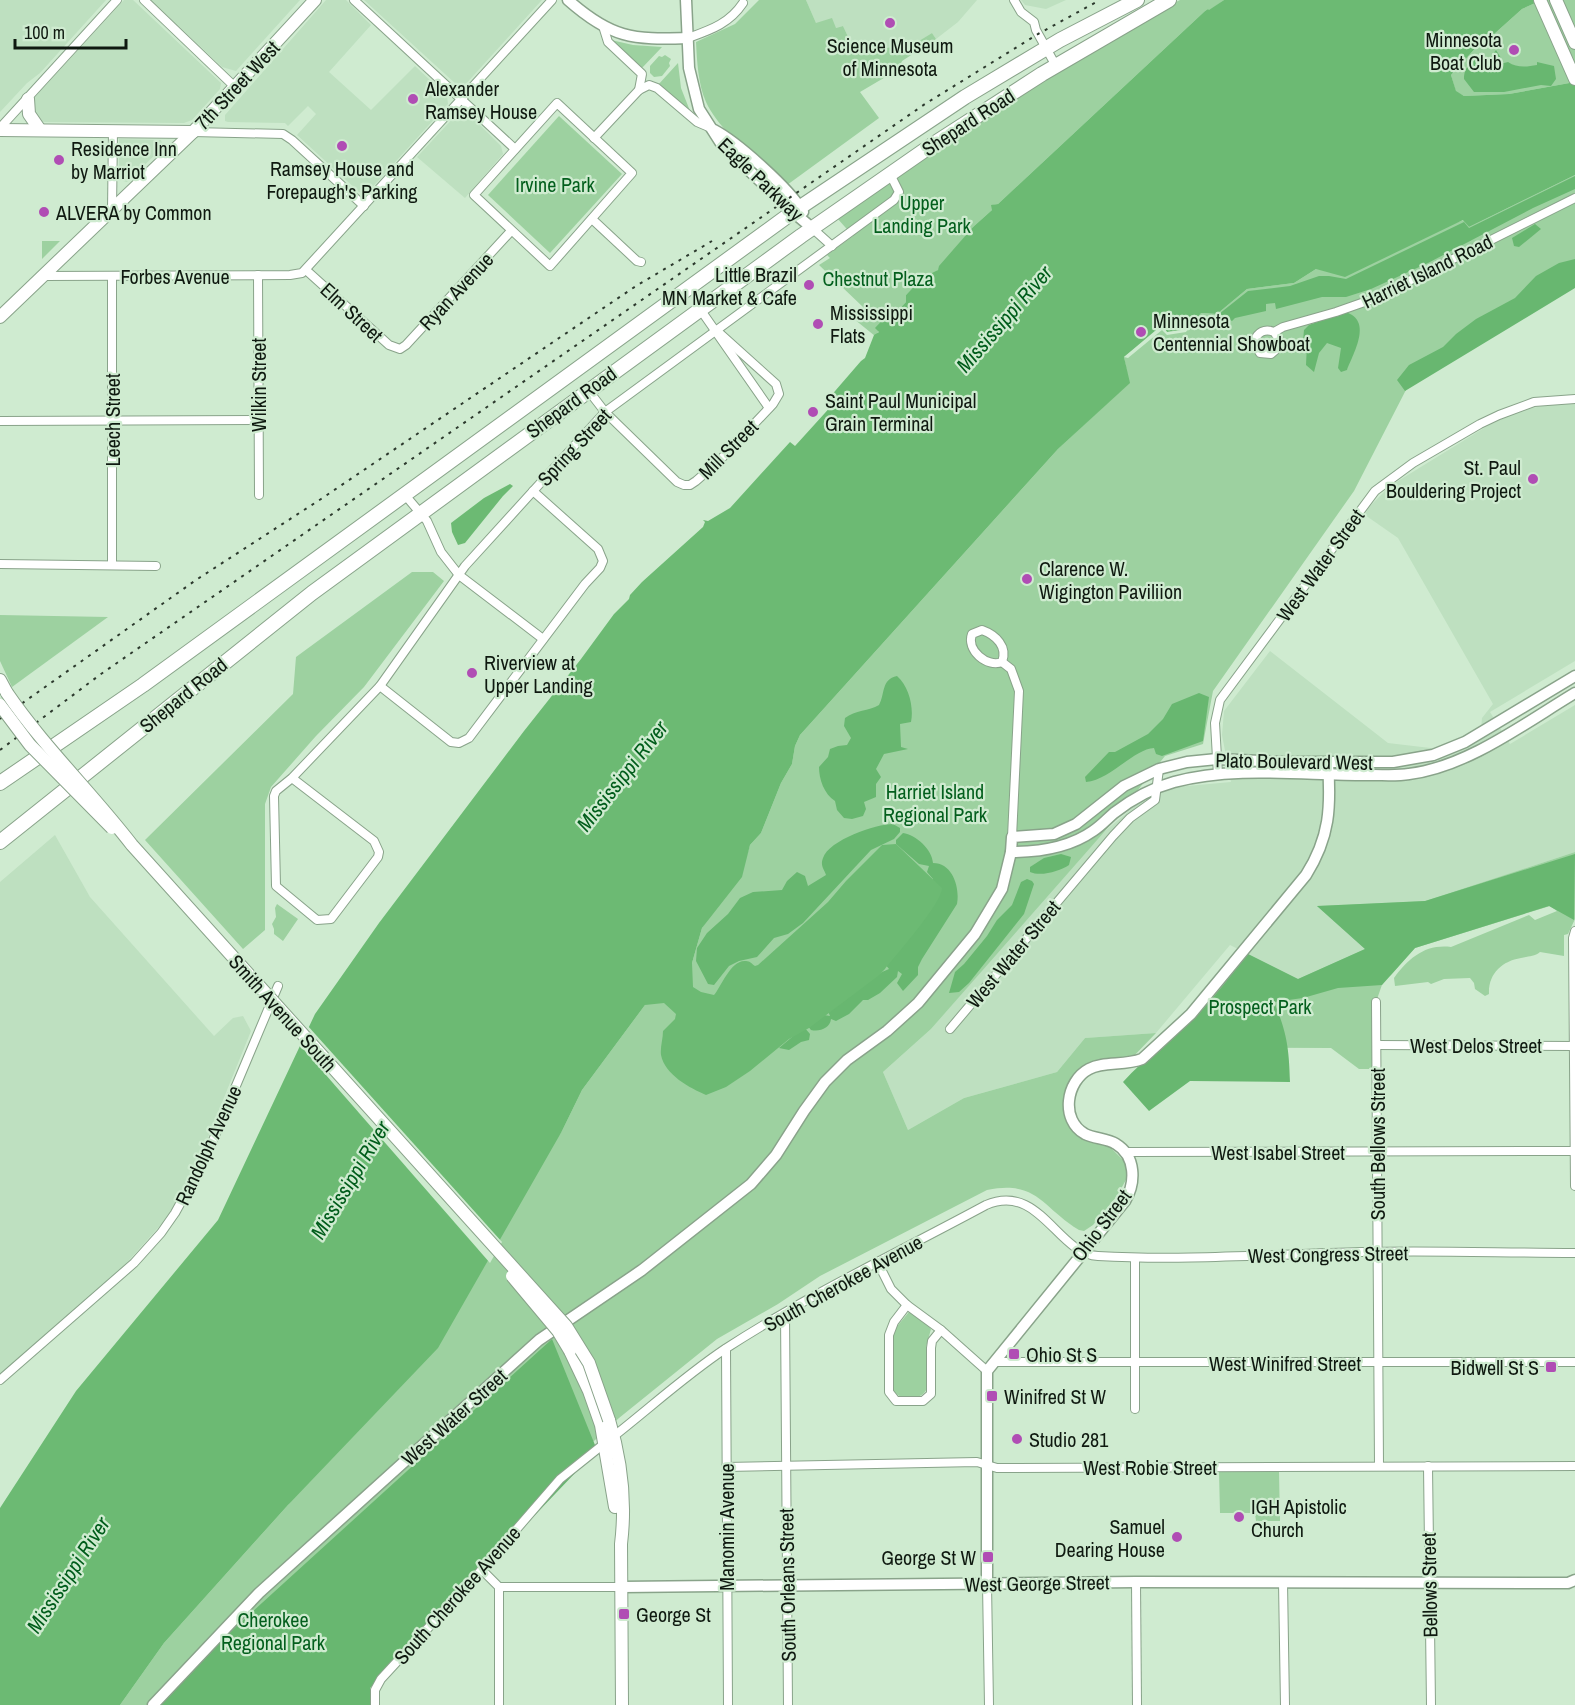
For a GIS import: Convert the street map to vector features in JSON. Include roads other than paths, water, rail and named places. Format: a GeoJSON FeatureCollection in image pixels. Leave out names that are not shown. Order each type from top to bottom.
{"type":"FeatureCollection","features":[{"type":"Feature","properties":{"kind":"highway","name":"Shepard Road"},"geometry":{"type":"LineString","coordinates":[[0,783],[152,678],[797,210],[965,97],[1047,48],[1137,0]]}},
{"type":"Feature","properties":{"kind":"highway","name":"Shepard Road"},"geometry":{"type":"LineString","coordinates":[[0,842],[288,611],[700,309],[890,174],[1056,66],[1169,0]]}},
{"type":"Feature","properties":{"kind":"main road","name":"7th Street West"},"geometry":{"type":"LineString","coordinates":[[0,317],[193,132],[315,0]]}},
{"type":"Feature","properties":{"kind":"main road"},"geometry":{"type":"LineString","coordinates":[[1556,0],[1575,43]]}},
{"type":"Feature","properties":{"kind":"main road"},"geometry":{"type":"LineString","coordinates":[[1541,3],[1575,79]]}},
{"type":"Feature","properties":{"kind":"main road"},"geometry":{"type":"LineString","coordinates":[[28,99],[29,114],[40,130]]}},
{"type":"Feature","properties":{"kind":"main road"},"geometry":{"type":"LineString","coordinates":[[0,129],[193,132]]}},
{"type":"Feature","properties":{"kind":"main road","name":"Smith Avenue South"},"geometry":{"type":"LineString","coordinates":[[2,684],[40,737],[104,809],[132,845],[434,1180],[558,1331],[605,1422],[621,1482],[622,1705]]}},
{"type":"Feature","properties":{"kind":"main road","name":"Smith Avenue South"},"geometry":{"type":"LineString","coordinates":[[0,705],[37,752],[97,815],[132,845]]}},
{"type":"Feature","properties":{"kind":"street"},"geometry":{"type":"LineString","coordinates":[[0,129],[117,0]]}},
{"type":"Feature","properties":{"kind":"street"},"geometry":{"type":"LineString","coordinates":[[144,0],[236,88]]}},
{"type":"Feature","properties":{"kind":"street"},"geometry":{"type":"LineString","coordinates":[[354,0],[515,148]]}},
{"type":"Feature","properties":{"kind":"street"},"geometry":{"type":"LineString","coordinates":[[306,270],[552,0]]}},
{"type":"Feature","properties":{"kind":"street"},"geometry":{"type":"LineString","coordinates":[[568,0],[588,18],[603,26],[634,37],[654,39],[688,38],[722,25],[736,14],[743,3]]}},
{"type":"Feature","properties":{"kind":"street","name":"Eagle Parkway"},"geometry":{"type":"LineString","coordinates":[[687,0],[689,68],[692,88],[699,109],[711,128],[728,138],[788,192],[797,210],[813,228]]}},
{"type":"Feature","properties":{"kind":"street"},"geometry":{"type":"LineString","coordinates":[[1014,0],[1022,12],[1034,22],[1056,66]]}},
{"type":"Feature","properties":{"kind":"street"},"geometry":{"type":"LineString","coordinates":[[603,26],[608,42],[642,74],[639,90]]}},
{"type":"Feature","properties":{"kind":"street"},"geometry":{"type":"LineString","coordinates":[[594,138],[639,90],[649,85],[654,86],[696,122],[711,128]]}},
{"type":"Feature","properties":{"kind":"street"},"geometry":{"type":"LineString","coordinates":[[557,103],[594,138],[632,173],[550,266],[474,195],[557,103]]}},
{"type":"Feature","properties":{"kind":"street"},"geometry":{"type":"LineString","coordinates":[[112,210],[113,131]]}},
{"type":"Feature","properties":{"kind":"street"},"geometry":{"type":"LineString","coordinates":[[193,132],[283,134],[364,206]]}},
{"type":"Feature","properties":{"kind":"street","name":"Spring Street"},"geometry":{"type":"LineString","coordinates":[[292,778],[380,686],[459,575],[605,412],[897,197],[898,188],[890,174]]}},
{"type":"Feature","properties":{"kind":"street","name":"Harriet Island Road"},"geometry":{"type":"LineString","coordinates":[[1274,332],[1283,327],[1373,299],[1575,198]]}},
{"type":"Feature","properties":{"kind":"street"},"geometry":{"type":"LineString","coordinates":[[592,219],[637,261],[641,262]]}},
{"type":"Feature","properties":{"kind":"street"},"geometry":{"type":"LineString","coordinates":[[813,228],[832,246]]}},
{"type":"Feature","properties":{"kind":"street","name":"Ryan Avenue"},"geometry":{"type":"LineString","coordinates":[[400,349],[414,337],[511,231]]}},
{"type":"Feature","properties":{"kind":"street","name":"Forbes Avenue"},"geometry":{"type":"LineString","coordinates":[[43,276],[295,275],[306,270]]}},
{"type":"Feature","properties":{"kind":"street","name":"Elm Street"},"geometry":{"type":"LineString","coordinates":[[306,270],[389,345],[400,349]]}},
{"type":"Feature","properties":{"kind":"street","name":"Wilkin Street"},"geometry":{"type":"LineString","coordinates":[[258,275],[259,495]]}},
{"type":"Feature","properties":{"kind":"street","name":"Leech Street"},"geometry":{"type":"LineString","coordinates":[[112,276],[112,564]]}},
{"type":"Feature","properties":{"kind":"street"},"geometry":{"type":"LineString","coordinates":[[700,309],[769,408],[778,398],[776,384],[716,330]]}},
{"type":"Feature","properties":{"kind":"street"},"geometry":{"type":"LineString","coordinates":[[588,390],[605,412]]}},
{"type":"Feature","properties":{"kind":"street","name":"West Water Street"},"geometry":{"type":"LineString","coordinates":[[1218,775],[1215,723],[1220,700],[1375,491],[1401,471],[1480,424],[1534,402],[1575,399]]}},
{"type":"Feature","properties":{"kind":"street","name":"Mill Street"},"geometry":{"type":"LineString","coordinates":[[605,412],[677,482],[690,485],[719,461],[769,408]]}},
{"type":"Feature","properties":{"kind":"street"},"geometry":{"type":"LineString","coordinates":[[0,421],[258,420]]}},
{"type":"Feature","properties":{"kind":"street"},"geometry":{"type":"LineString","coordinates":[[380,686],[451,742],[469,738],[585,584],[600,568],[603,561],[598,549],[533,491]]}},
{"type":"Feature","properties":{"kind":"street"},"geometry":{"type":"LineString","coordinates":[[405,495],[427,521],[441,552],[459,575],[543,639]]}},
{"type":"Feature","properties":{"kind":"street"},"geometry":{"type":"LineString","coordinates":[[0,564],[156,566]]}},
{"type":"Feature","properties":{"kind":"street"},"geometry":{"type":"LineString","coordinates":[[982,630],[1001,643],[1004,653],[1002,662],[989,663],[972,649],[970,639],[972,634],[982,630]]}},
{"type":"Feature","properties":{"kind":"street"},"geometry":{"type":"LineString","coordinates":[[1002,662],[1011,669],[1019,691],[1012,837]]}},
{"type":"Feature","properties":{"kind":"street","name":"Plato Boulevard West"},"geometry":{"type":"LineString","coordinates":[[1012,837],[1053,834],[1061,831],[1076,824],[1124,786],[1159,769],[1187,762],[1217,759],[1328,763],[1393,762],[1434,755],[1465,742],[1575,676]]}},
{"type":"Feature","properties":{"kind":"street","name":"Plato Boulevard West"},"geometry":{"type":"LineString","coordinates":[[1011,852],[1045,850],[1067,844],[1093,831],[1135,798],[1158,787],[1188,779],[1218,775],[1409,774],[1452,763],[1484,748],[1575,693]]}},
{"type":"Feature","properties":{"kind":"street"},"geometry":{"type":"LineString","coordinates":[[1125,1152],[1117,1144],[1086,1135],[1075,1124],[1069,1108],[1073,1085],[1083,1072],[1090,1068],[1106,1064],[1133,1063],[1142,1059],[1191,1014],[1306,875],[1325,836],[1328,820],[1328,763]]}},
{"type":"Feature","properties":{"kind":"street"},"geometry":{"type":"LineString","coordinates":[[1158,787],[1159,769]]}},
{"type":"Feature","properties":{"kind":"street"},"geometry":{"type":"LineString","coordinates":[[292,778],[374,841],[379,852],[331,919],[317,920],[276,886],[274,796],[292,778]]}},
{"type":"Feature","properties":{"kind":"street","name":"West Water Street"},"geometry":{"type":"LineString","coordinates":[[950,1029],[1113,836],[1130,818],[1155,800],[1158,787]]}},
{"type":"Feature","properties":{"kind":"street","name":"West Water Street"},"geometry":{"type":"LineString","coordinates":[[153,1705],[259,1593],[539,1340],[642,1270],[751,1184],[776,1155],[825,1082],[847,1060],[887,1031],[918,1003],[975,934],[1002,888],[1011,852],[1012,837]]}},
{"type":"Feature","properties":{"kind":"street"},"geometry":{"type":"LineString","coordinates":[[1575,931],[1573,938],[1575,1186]]}},
{"type":"Feature","properties":{"kind":"street","name":"Randolph Avenue"},"geometry":{"type":"LineString","coordinates":[[0,1380],[134,1263],[161,1233],[175,1213],[206,1157],[278,986]]}},
{"type":"Feature","properties":{"kind":"street","name":"South Bellows Street"},"geometry":{"type":"LineString","coordinates":[[1376,1002],[1379,1466]]}},
{"type":"Feature","properties":{"kind":"street","name":"West Delos Street"},"geometry":{"type":"LineString","coordinates":[[1377,1045],[1574,1046]]}},
{"type":"Feature","properties":{"kind":"street","name":"West Isabel Street"},"geometry":{"type":"LineString","coordinates":[[1125,1152],[1575,1151]]}},
{"type":"Feature","properties":{"kind":"street","name":"Ohio Street"},"geometry":{"type":"LineString","coordinates":[[987,1371],[1129,1195],[1133,1173],[1125,1152]]}},
{"type":"Feature","properties":{"kind":"street","name":"South Cherokee Avenue"},"geometry":{"type":"LineString","coordinates":[[375,1705],[375,1690],[381,1679],[482,1570],[560,1479],[726,1348],[784,1313],[986,1205],[1001,1200],[1025,1204],[1082,1251]]}},
{"type":"Feature","properties":{"kind":"street","name":"West Congress Street"},"geometry":{"type":"LineString","coordinates":[[1082,1251],[1093,1256],[1135,1258],[1378,1252],[1575,1253]]}},
{"type":"Feature","properties":{"kind":"street"},"geometry":{"type":"LineString","coordinates":[[1135,1258],[1135,1409]]}},
{"type":"Feature","properties":{"kind":"street"},"geometry":{"type":"LineString","coordinates":[[879,1263],[891,1289],[987,1371],[989,1705]]}},
{"type":"Feature","properties":{"kind":"street"},"geometry":{"type":"LineString","coordinates":[[907,1305],[894,1322],[889,1335],[889,1392],[896,1401],[923,1401],[931,1394],[931,1348],[932,1341],[940,1330]]}},
{"type":"Feature","properties":{"kind":"street","name":"South Orleans Street"},"geometry":{"type":"LineString","coordinates":[[784,1313],[788,1705]]}},
{"type":"Feature","properties":{"kind":"street","name":"Manomin Avenue"},"geometry":{"type":"LineString","coordinates":[[726,1348],[728,1705]]}},
{"type":"Feature","properties":{"kind":"street","name":"West Winifred Street"},"geometry":{"type":"LineString","coordinates":[[994,1362],[1575,1362]]}},
{"type":"Feature","properties":{"kind":"street","name":"West Robie Street"},"geometry":{"type":"LineString","coordinates":[[726,1467],[977,1462],[997,1468],[1575,1466]]}},
{"type":"Feature","properties":{"kind":"street","name":"Bellows Street"},"geometry":{"type":"LineString","coordinates":[[1428,1466],[1431,1705]]}},
{"type":"Feature","properties":{"kind":"street"},"geometry":{"type":"LineString","coordinates":[[482,1570],[499,1587],[499,1705]]}},
{"type":"Feature","properties":{"kind":"street","name":"West George Street"},"geometry":{"type":"LineString","coordinates":[[499,1587],[1136,1582],[1568,1583],[1575,1580]]}},
{"type":"Feature","properties":{"kind":"street"},"geometry":{"type":"LineString","coordinates":[[1136,1582],[1137,1705]]}},
{"type":"Feature","properties":{"kind":"street"},"geometry":{"type":"LineString","coordinates":[[1283,1582],[1285,1705]]}},
{"type":"Feature","properties":{"kind":"water","name":"Mississippi River"},"geometry":{"type":"Polygon","coordinates":[[[1224,0],[1542,0],[1522,9],[1493,35],[1481,42],[1451,75],[1456,91],[1464,96],[1509,94],[1575,82],[1575,175],[1469,227],[1463,220],[1345,277],[1316,269],[1294,283],[1247,289],[1217,314],[1201,313],[1188,329],[1167,332],[1163,326],[1124,357],[1130,383],[1058,449],[800,735],[795,746],[792,764],[781,783],[761,833],[750,845],[742,877],[702,928],[692,963],[693,987],[701,992],[714,995],[736,964],[746,961],[755,966],[758,965],[828,902],[882,845],[896,844],[942,888],[935,905],[885,969],[809,1028],[789,1039],[750,1071],[726,1087],[706,1095],[679,1080],[663,1062],[661,1052],[663,1031],[675,1019],[676,1014],[664,1003],[645,1005],[582,1090],[562,1131],[438,1348],[288,1505],[164,1643],[120,1705],[0,1705],[0,1508],[76,1391],[218,1220],[315,1014],[379,923],[630,595],[703,527],[705,522],[703,520],[708,521],[730,508],[790,442],[795,446],[834,403],[829,398],[865,358],[874,335],[879,332],[875,328],[889,313],[897,312],[906,302],[906,295],[920,280],[924,283],[932,273],[938,270],[973,227],[992,210],[991,205],[998,204],[1205,11],[1224,0]]]}},
{"type":"Feature","properties":{"kind":"water"},"geometry":{"type":"Polygon","coordinates":[[[510,484],[513,486],[465,543],[458,545],[451,523],[484,498],[510,484]]]}},
{"type":"Feature","properties":{"kind":"railway"},"geometry":{"type":"LineString","coordinates":[[0,750],[101,674],[925,104],[1038,34],[1100,0]]}},
{"type":"Feature","properties":{"kind":"railway"},"geometry":{"type":"LineString","coordinates":[[0,719],[196,580],[321,499],[636,286],[712,241]]}},
{"type":"Feature","properties":{"kind":"place","name":"Science Museum of Minnesota"},"geometry":{"type":"Point","coordinates":[890,23]}},
{"type":"Feature","properties":{"kind":"place","name":"Minnesota Boat Club"},"geometry":{"type":"Point","coordinates":[1514,50]}},
{"type":"Feature","properties":{"kind":"place","name":"Alexander Ramsey House"},"geometry":{"type":"Point","coordinates":[413,99]}},
{"type":"Feature","properties":{"kind":"place","name":"Ramsey House and Forepaugh's Parking"},"geometry":{"type":"Point","coordinates":[342,146]}},
{"type":"Feature","properties":{"kind":"place","name":"Residence Inn by Marriot"},"geometry":{"type":"Point","coordinates":[59,160]}},
{"type":"Feature","properties":{"kind":"place","name":"ALVERA by Common"},"geometry":{"type":"Point","coordinates":[44,212]}},
{"type":"Feature","properties":{"kind":"place","name":"Little Brazil MN Market & Cafe"},"geometry":{"type":"Point","coordinates":[809,285]}},
{"type":"Feature","properties":{"kind":"place","name":"Mississippi Flats"},"geometry":{"type":"Point","coordinates":[818,324]}},
{"type":"Feature","properties":{"kind":"place","name":"Minnesota Centennial Showboat"},"geometry":{"type":"Point","coordinates":[1141,332]}},
{"type":"Feature","properties":{"kind":"place","name":"Saint Paul Municipal Grain Terminal"},"geometry":{"type":"Point","coordinates":[813,412]}},
{"type":"Feature","properties":{"kind":"place","name":"St. Paul Bouldering Project"},"geometry":{"type":"Point","coordinates":[1533,479]}},
{"type":"Feature","properties":{"kind":"place","name":"Clarence W. Wigington Paviliion"},"geometry":{"type":"Point","coordinates":[1027,579]}},
{"type":"Feature","properties":{"kind":"place","name":"Riverview at Upper Landing"},"geometry":{"type":"Point","coordinates":[472,673]}},
{"type":"Feature","properties":{"kind":"place","name":"Ohio St S"},"geometry":{"type":"Point","coordinates":[1014,1354]}},
{"type":"Feature","properties":{"kind":"place","name":"Bidwell St S"},"geometry":{"type":"Point","coordinates":[1551,1367]}},
{"type":"Feature","properties":{"kind":"place","name":"Winifred St W"},"geometry":{"type":"Point","coordinates":[992,1396]}},
{"type":"Feature","properties":{"kind":"place","name":"Studio 281"},"geometry":{"type":"Point","coordinates":[1017,1439]}},
{"type":"Feature","properties":{"kind":"place","name":"IGH Apistolic Church"},"geometry":{"type":"Point","coordinates":[1239,1517]}},
{"type":"Feature","properties":{"kind":"place","name":"Samuel Dearing House"},"geometry":{"type":"Point","coordinates":[1177,1537]}},
{"type":"Feature","properties":{"kind":"place","name":"George St W"},"geometry":{"type":"Point","coordinates":[988,1557]}},
{"type":"Feature","properties":{"kind":"place","name":"George St"},"geometry":{"type":"Point","coordinates":[624,1614]}},
{"type":"Feature","properties":{"kind":"park label","name":"Irvine Park"},"geometry":{"type":"Point","coordinates":[555,184]}},
{"type":"Feature","properties":{"kind":"park label","name":"Upper Landing Park"},"geometry":{"type":"Point","coordinates":[922,214]}},
{"type":"Feature","properties":{"kind":"park label","name":"Chestnut Plaza"},"geometry":{"type":"Point","coordinates":[878,278]}},
{"type":"Feature","properties":{"kind":"park label","name":"Harriet Island Regional Park"},"geometry":{"type":"Point","coordinates":[935,802]}},
{"type":"Feature","properties":{"kind":"park label","name":"Prospect Park"},"geometry":{"type":"Point","coordinates":[1260,1006]}},
{"type":"Feature","properties":{"kind":"park label","name":"Cherokee Regional Park"},"geometry":{"type":"Point","coordinates":[273,1630]}}]}
